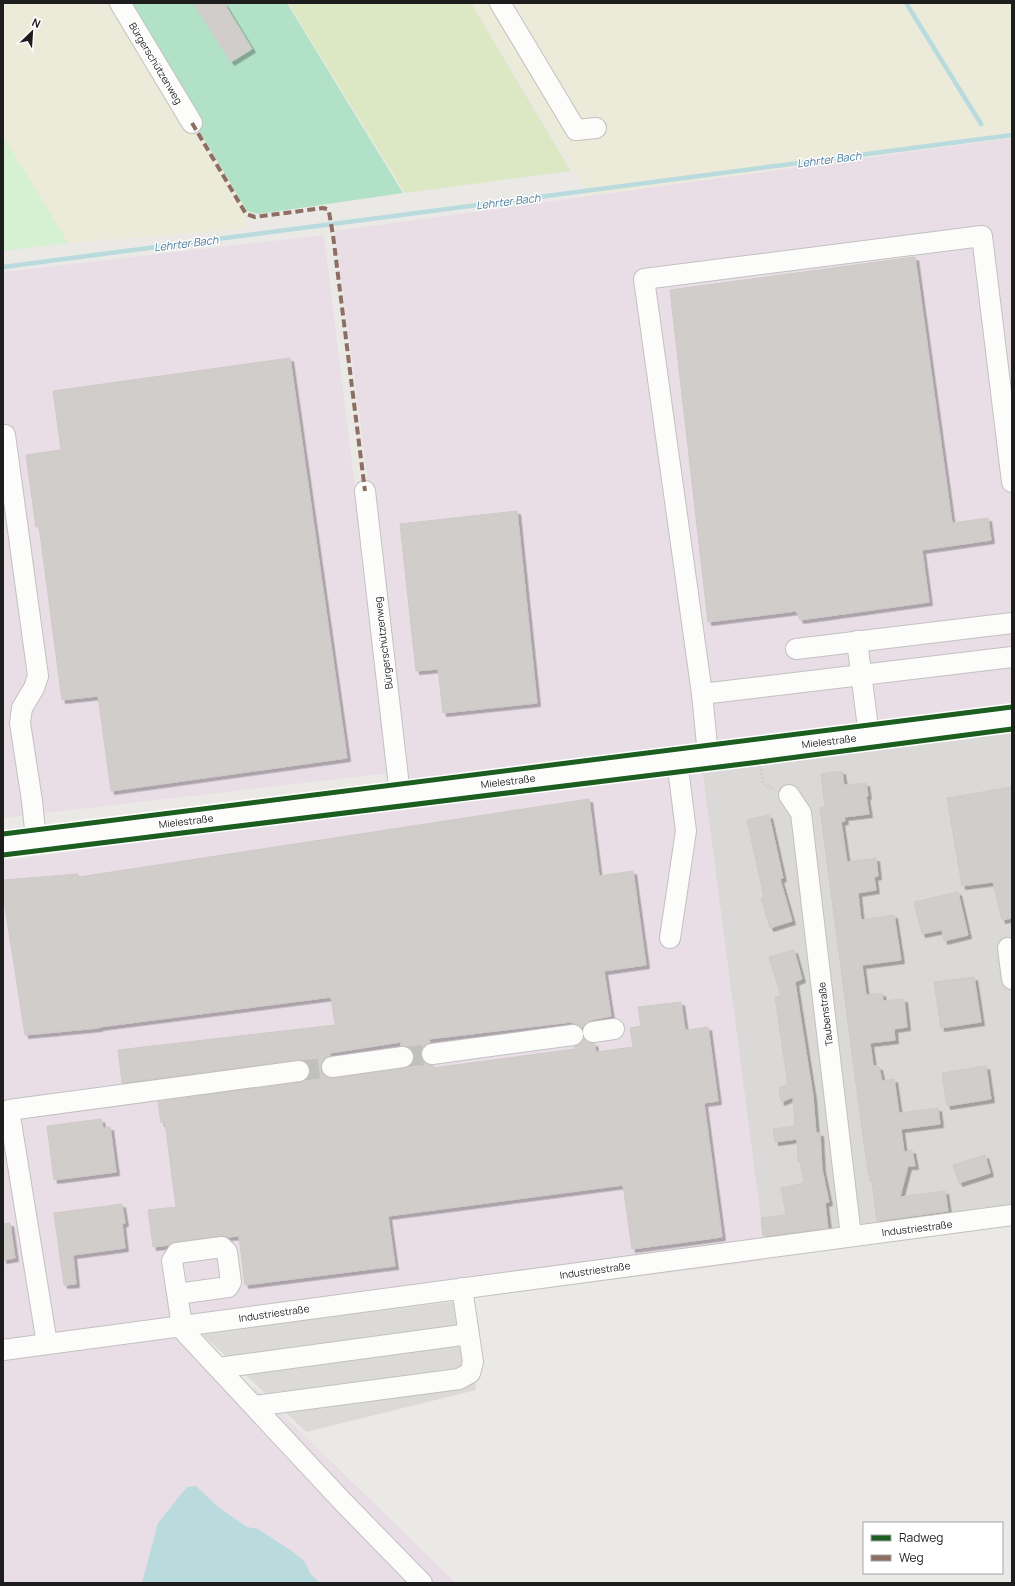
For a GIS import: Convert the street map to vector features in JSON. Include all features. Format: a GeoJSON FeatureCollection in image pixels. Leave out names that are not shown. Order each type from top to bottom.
{"type":"FeatureCollection","features":[{"type":"Feature","properties":{"kind":"street","name":"Bürgerschützenweg"},"geometry":{"type":"LineString","coordinates":[[120,3],[192,123]]}},
{"type":"Feature","properties":{"kind":"street"},"geometry":{"type":"LineString","coordinates":[[500,3],[576,130],[596,128]]}},
{"type":"Feature","properties":{"kind":"street"},"geometry":{"type":"LineString","coordinates":[[708,755],[702,694],[644,279],[982,236],[1012,482]]}},
{"type":"Feature","properties":{"kind":"street"},"geometry":{"type":"LineString","coordinates":[[5,435],[38,676],[34,688],[22,708],[20,723],[32,801],[36,839]]}},
{"type":"Feature","properties":{"kind":"street","name":"Bürgerschützenweg"},"geometry":{"type":"LineString","coordinates":[[365,491],[400,795]]}},
{"type":"Feature","properties":{"kind":"street"},"geometry":{"type":"LineString","coordinates":[[796,649],[1012,623]]}},
{"type":"Feature","properties":{"kind":"street"},"geometry":{"type":"LineString","coordinates":[[857,641],[869,736]]}},
{"type":"Feature","properties":{"kind":"street"},"geometry":{"type":"LineString","coordinates":[[702,694],[1012,657]]}},
{"type":"Feature","properties":{"kind":"street","name":"Mielestraße"},"geometry":{"type":"LineString","coordinates":[[3,844],[1012,717]]}},
{"type":"Feature","properties":{"kind":"street"},"geometry":{"type":"LineString","coordinates":[[670,938],[686,831],[677,760]]}},
{"type":"Feature","properties":{"kind":"street","name":"Taubenstraße"},"geometry":{"type":"LineString","coordinates":[[789,795],[800,813],[851,1236]]}},
{"type":"Feature","properties":{"kind":"street"},"geometry":{"type":"LineString","coordinates":[[1008,948],[1012,980]]}},
{"type":"Feature","properties":{"kind":"street"},"geometry":{"type":"LineString","coordinates":[[593,1032],[614,1030]]}},
{"type":"Feature","properties":{"kind":"street"},"geometry":{"type":"LineString","coordinates":[[432,1054],[573,1035]]}},
{"type":"Feature","properties":{"kind":"street"},"geometry":{"type":"LineString","coordinates":[[332,1067],[403,1057]]}},
{"type":"Feature","properties":{"kind":"street"},"geometry":{"type":"LineString","coordinates":[[47,1344],[8,1110],[299,1071]]}},
{"type":"Feature","properties":{"kind":"street","name":"Industriestraße"},"geometry":{"type":"LineString","coordinates":[[3,1350],[851,1236],[1012,1216]]}},
{"type":"Feature","properties":{"kind":"street"},"geometry":{"type":"LineString","coordinates":[[254,1406],[459,1379],[470,1373],[473,1362],[462,1288]]}},
{"type":"Feature","properties":{"kind":"street"},"geometry":{"type":"LineString","coordinates":[[177,1294],[181,1326],[218,1368],[422,1583]]}},
{"type":"Feature","properties":{"kind":"street"},"geometry":{"type":"LineString","coordinates":[[218,1368],[469,1334]]}},
{"type":"Feature","properties":{"kind":"path"},"geometry":{"type":"LineString","coordinates":[[758,749],[763,784],[789,795]]}},
{"type":"Feature","properties":{"kind":"shaded area"},"geometry":{"type":"Polygon","coordinates":[[[3,3],[123,3],[247,211],[244,229],[68,243],[3,136],[3,3]]]}},
{"type":"Feature","properties":{"kind":"shaded area"},"geometry":{"type":"Polygon","coordinates":[[[472,3],[1012,3],[1012,137],[589,195],[472,3]]]}},
{"type":"Feature","properties":{"kind":"shaded area"},"geometry":{"type":"Polygon","coordinates":[[[1012,138],[1012,725],[701,761],[763,1236],[762,1261],[196,1333],[249,1388],[255,1387],[456,1583],[3,1583],[3,861],[410,803],[335,231],[1012,138]]]}},
{"type":"Feature","properties":{"kind":"shaded area"},"geometry":{"type":"Polygon","coordinates":[[[324,235],[390,773],[3,818],[3,272],[324,235]]]}},
{"type":"Feature","properties":{"kind":"shaded area"},"geometry":{"type":"Polygon","coordinates":[[[1012,725],[1012,1205],[871,1226],[763,1236],[701,761],[1012,725]]]}},
{"type":"Feature","properties":{"kind":"shaded area"},"geometry":{"type":"Polygon","coordinates":[[[469,1300],[476,1390],[306,1432],[200,1332],[469,1300]]]}},
{"type":"Feature","properties":{"kind":"green space"},"geometry":{"type":"Polygon","coordinates":[[[123,3],[287,3],[403,193],[259,214],[247,211],[123,3]]]}},
{"type":"Feature","properties":{"kind":"green space"},"geometry":{"type":"Polygon","coordinates":[[[288,3],[471,3],[571,171],[405,193],[288,3]]]}},
{"type":"Feature","properties":{"kind":"green space"},"geometry":{"type":"Polygon","coordinates":[[[3,136],[68,243],[3,251],[3,136]]]}},
{"type":"Feature","properties":{"kind":"water"},"geometry":{"type":"Polygon","coordinates":[[[196,1486],[217,1506],[247,1527],[258,1529],[292,1551],[305,1562],[310,1573],[320,1583],[142,1583],[158,1523],[187,1487],[196,1486]]]}},
{"type":"Feature","properties":{"kind":"building"},"geometry":{"type":"Polygon","coordinates":[[[193,3],[224,3],[252,49],[231,62],[193,3]]]}},
{"type":"Feature","properties":{"kind":"building"},"geometry":{"type":"Polygon","coordinates":[[[915,257],[952,523],[988,518],[991,540],[922,550],[929,602],[800,620],[796,611],[708,622],[670,290],[915,257]]]}},
{"type":"Feature","properties":{"kind":"building"},"geometry":{"type":"Polygon","coordinates":[[[290,358],[347,758],[111,791],[98,696],[62,700],[39,526],[36,527],[26,455],[61,450],[53,391],[290,358]]]}},
{"type":"Feature","properties":{"kind":"building"},"geometry":{"type":"Polygon","coordinates":[[[517,511],[537,703],[443,713],[438,669],[416,671],[400,524],[517,511]]]}},
{"type":"Feature","properties":{"kind":"building"},"geometry":{"type":"Polygon","coordinates":[[[842,771],[844,785],[866,783],[868,796],[866,796],[869,814],[844,817],[845,821],[841,822],[847,862],[876,858],[878,876],[874,877],[876,890],[858,893],[861,920],[894,915],[901,960],[862,965],[866,995],[882,993],[883,1001],[904,999],[907,1027],[894,1029],[895,1040],[870,1043],[873,1065],[879,1067],[882,1081],[894,1079],[899,1113],[938,1108],[940,1124],[901,1129],[904,1152],[912,1150],[915,1166],[908,1166],[900,1197],[945,1191],[948,1211],[877,1221],[872,1181],[870,1181],[865,1152],[820,808],[825,807],[821,774],[842,771]]]}},
{"type":"Feature","properties":{"kind":"building"},"geometry":{"type":"Polygon","coordinates":[[[1012,787],[1012,918],[1002,920],[993,882],[962,886],[947,798],[1012,787]]]}},
{"type":"Feature","properties":{"kind":"building"},"geometry":{"type":"Polygon","coordinates":[[[589,799],[599,876],[633,871],[646,965],[604,971],[611,1016],[591,1020],[582,1028],[571,1022],[429,1039],[430,1043],[425,1045],[422,1049],[421,1056],[423,1061],[428,1065],[433,1065],[433,1068],[575,1049],[574,1046],[580,1044],[584,1039],[588,1042],[594,1043],[596,1052],[633,1047],[630,1028],[641,1026],[638,1007],[681,1002],[685,1030],[708,1027],[718,1101],[704,1103],[722,1237],[632,1249],[623,1185],[388,1216],[395,1266],[245,1285],[239,1236],[220,1236],[175,1242],[169,1245],[153,1247],[148,1210],[176,1207],[165,1122],[161,1123],[158,1102],[301,1082],[306,1080],[309,1076],[310,1069],[308,1064],[304,1061],[297,1060],[122,1083],[118,1050],[335,1025],[331,997],[99,1028],[25,1035],[3,894],[3,880],[78,874],[79,877],[589,799]],[[401,1042],[330,1053],[330,1056],[325,1058],[322,1062],[321,1069],[323,1074],[327,1077],[334,1078],[405,1068],[410,1066],[413,1062],[414,1055],[412,1050],[407,1046],[401,1046],[401,1042]]]}},
{"type":"Feature","properties":{"kind":"building"},"geometry":{"type":"Polygon","coordinates":[[[769,815],[783,878],[780,879],[792,921],[770,928],[761,898],[764,897],[747,820],[769,815]]]}},
{"type":"Feature","properties":{"kind":"building"},"geometry":{"type":"Polygon","coordinates":[[[958,892],[968,935],[944,941],[942,930],[922,934],[914,902],[958,892]]]}},
{"type":"Feature","properties":{"kind":"building"},"geometry":{"type":"Polygon","coordinates":[[[794,950],[802,979],[795,982],[813,1096],[816,1133],[820,1133],[822,1169],[829,1202],[825,1203],[828,1228],[763,1236],[761,1218],[786,1215],[781,1188],[804,1183],[800,1162],[798,1162],[797,1139],[775,1142],[773,1129],[795,1126],[793,1097],[781,1102],[779,1087],[788,1085],[775,997],[781,996],[769,957],[794,950]]]}},
{"type":"Feature","properties":{"kind":"building"},"geometry":{"type":"Polygon","coordinates":[[[974,977],[981,1022],[941,1028],[934,982],[974,977]]]}},
{"type":"Feature","properties":{"kind":"building"},"geometry":{"type":"Polygon","coordinates":[[[986,1066],[991,1099],[947,1106],[942,1073],[986,1066]]]}},
{"type":"Feature","properties":{"kind":"building"},"geometry":{"type":"Polygon","coordinates":[[[101,1119],[103,1128],[110,1127],[116,1172],[54,1180],[47,1126],[101,1119]]]}},
{"type":"Feature","properties":{"kind":"building"},"geometry":{"type":"Polygon","coordinates":[[[985,1155],[990,1173],[959,1183],[953,1165],[985,1155]]]}},
{"type":"Feature","properties":{"kind":"building"},"geometry":{"type":"Polygon","coordinates":[[[122,1204],[125,1223],[122,1224],[125,1248],[73,1255],[76,1284],[64,1285],[54,1213],[122,1204]]]}},
{"type":"Feature","properties":{"kind":"building"},"geometry":{"type":"Polygon","coordinates":[[[10,1223],[15,1258],[3,1260],[3,1224],[10,1223]]]}},
{"type":"Feature","properties":{"kind":"waterway"},"geometry":{"type":"LineString","coordinates":[[906,3],[981,124]]}},
{"type":"Feature","properties":{"kind":"waterway","name":"Lehrter Bach"},"geometry":{"type":"LineString","coordinates":[[3,267],[1012,135]]}},
{"type":"Feature","properties":{"kind":"tunnel"},"geometry":{"type":"LineString","coordinates":[[403,1057],[432,1054]]}},
{"type":"Feature","properties":{"kind":"tunnel"},"geometry":{"type":"LineString","coordinates":[[299,1071],[332,1067]]}},
{"type":"Feature","properties":{"kind":"marked path"},"geometry":{"type":"LineString","coordinates":[[192,123],[246,214],[255,217],[323,208],[327,209],[329,212],[365,491]]}},
{"type":"Feature","properties":{"kind":"cycle path"},"geometry":{"type":"LineString","coordinates":[[3,834],[1012,707]]}},
{"type":"Feature","properties":{"kind":"cycle path"},"geometry":{"type":"LineString","coordinates":[[3,855],[759,762],[1012,729]]}}]}
